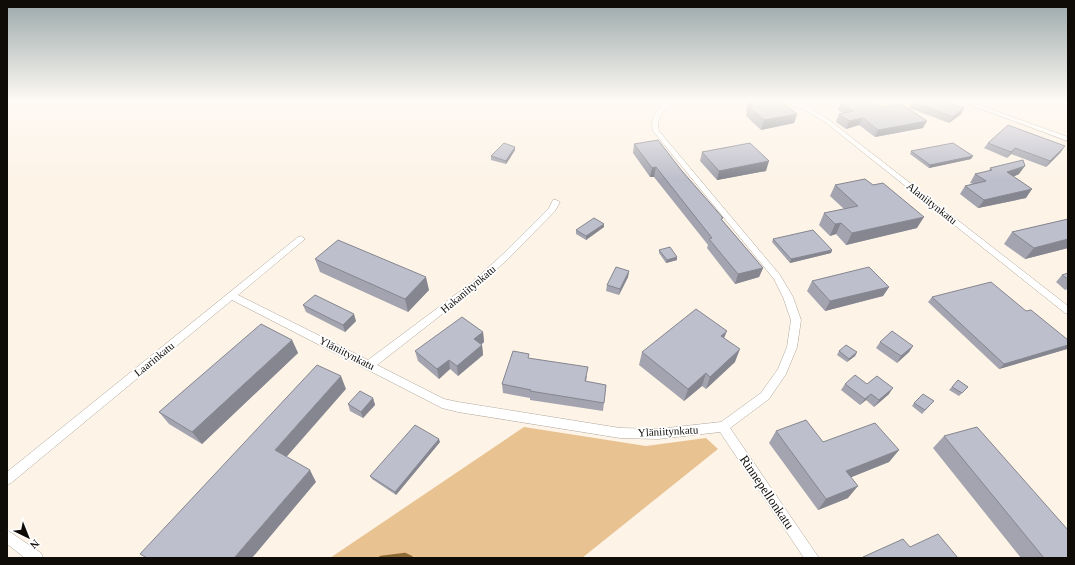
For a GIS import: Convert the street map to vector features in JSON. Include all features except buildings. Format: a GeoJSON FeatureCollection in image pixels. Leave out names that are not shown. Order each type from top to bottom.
{"type":"FeatureCollection","features":[{"type":"Feature","properties":{"kind":"street"},"geometry":{"type":"LineString","coordinates":[[655,127],[656,131],[777,277],[796,320],[792,347],[782,371],[765,396],[723,427]]}},
{"type":"Feature","properties":{"kind":"street","name":"Alaniitynkatu"},"geometry":{"type":"LineString","coordinates":[[835,127],[1068,311]]}},
{"type":"Feature","properties":{"kind":"street"},"geometry":{"type":"LineString","coordinates":[[1036,127],[1068,139]]}},
{"type":"Feature","properties":{"kind":"street","name":"Hakaniitynkatu"},"geometry":{"type":"LineString","coordinates":[[369,365],[474,285],[552,209],[556,202]]}},
{"type":"Feature","properties":{"kind":"street","name":"Laarinkatu"},"geometry":{"type":"LineString","coordinates":[[7,479],[301,239]]}},
{"type":"Feature","properties":{"kind":"street","name":"Yläniitynkatu"},"geometry":{"type":"LineString","coordinates":[[232,296],[442,403],[485,412],[620,432],[658,434],[723,427]]}},
{"type":"Feature","properties":{"kind":"street","name":"Rinnepellonkatu"},"geometry":{"type":"LineString","coordinates":[[723,427],[812,558]]}},
{"type":"Feature","properties":{"kind":"street"},"geometry":{"type":"LineString","coordinates":[[7,536],[36,558]]}},
{"type":"Feature","properties":{"kind":"shaded area"},"geometry":{"type":"Polygon","coordinates":[[[524,427],[646,446],[706,438],[718,449],[582,558],[330,558],[524,427]]]}},
{"type":"Feature","properties":{"kind":"waterway"},"geometry":{"type":"LineString","coordinates":[[381,558],[405,555],[411,558]]}}]}
